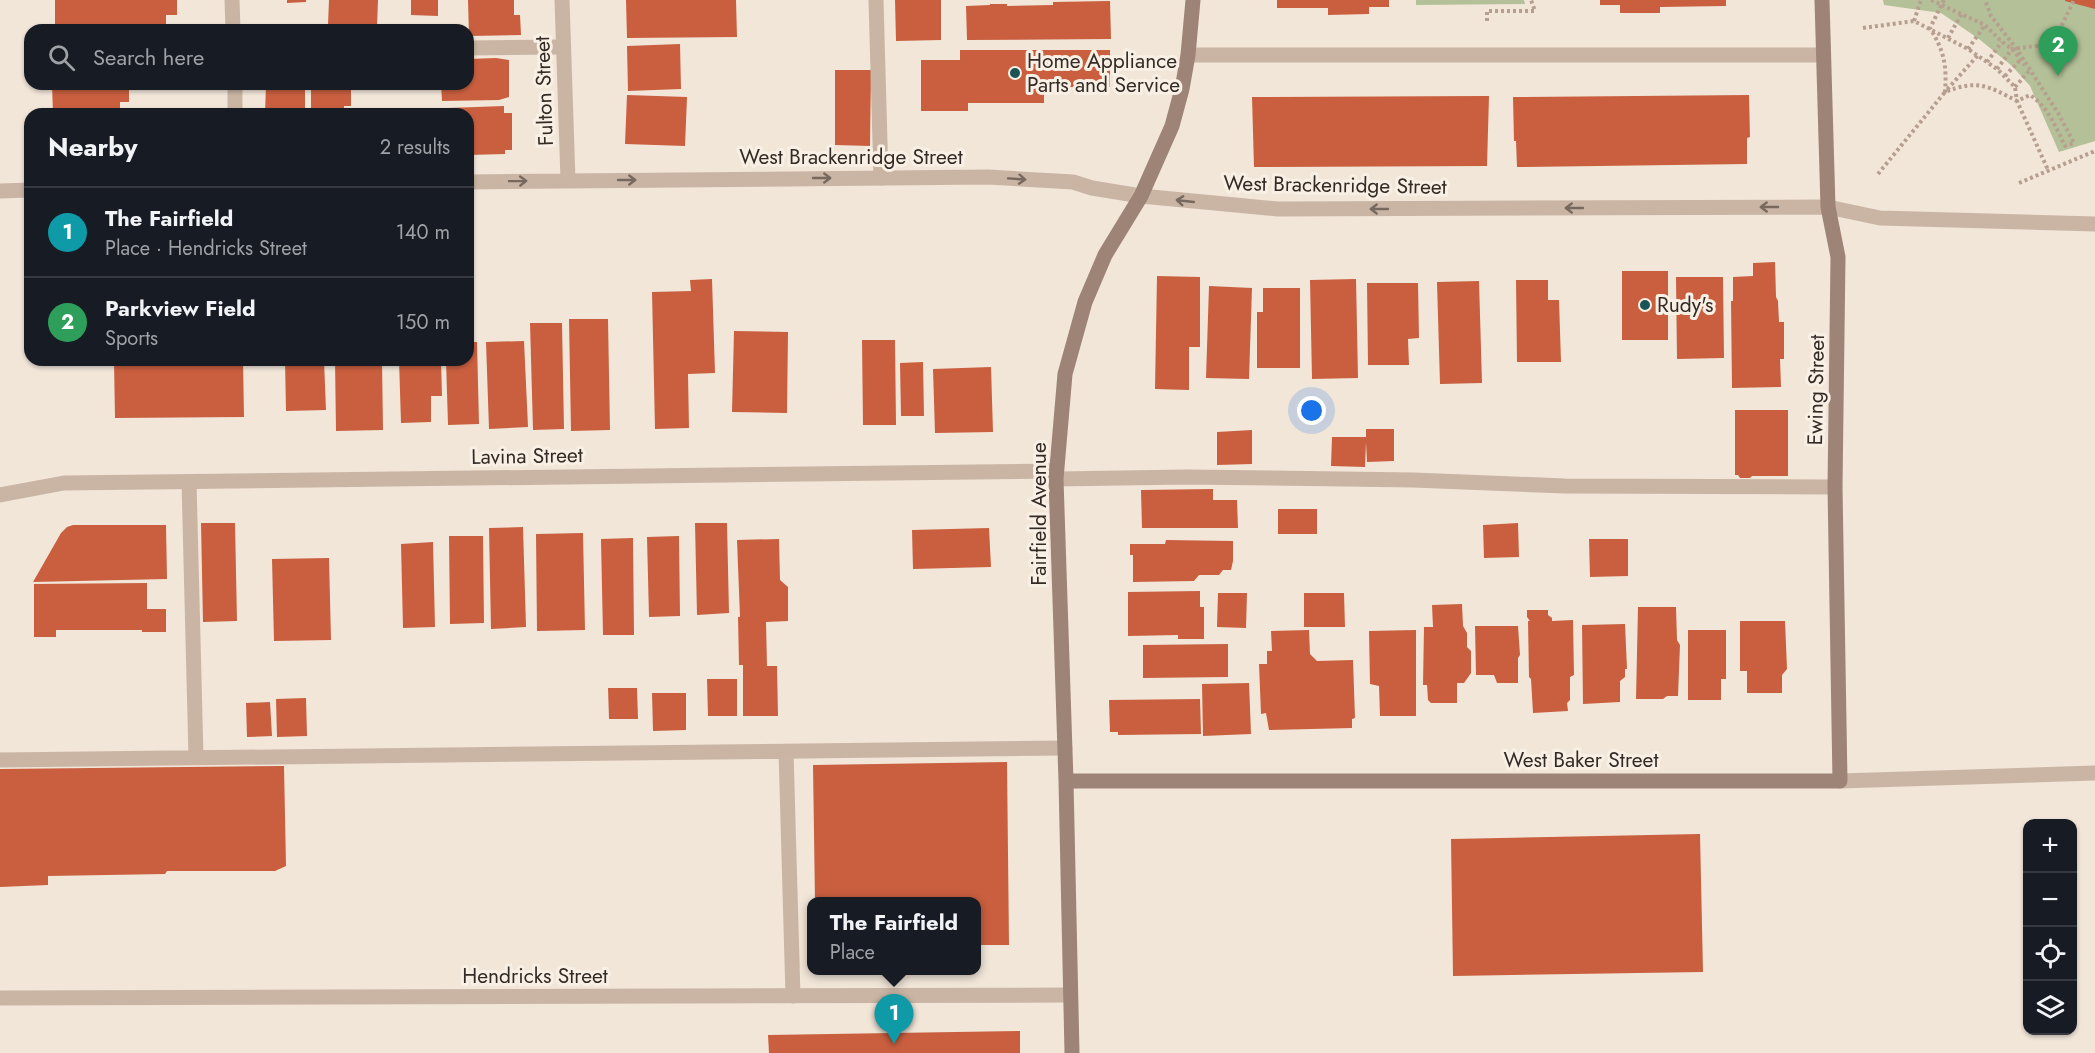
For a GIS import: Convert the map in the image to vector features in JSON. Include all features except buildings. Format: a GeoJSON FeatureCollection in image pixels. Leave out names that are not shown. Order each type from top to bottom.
{"type":"FeatureCollection","features":[{"type":"Feature","properties":{"kind":"street"},"geometry":{"type":"LineString","coordinates":[[232,0],[233,24]]}},
{"type":"Feature","properties":{"kind":"street","name":"Fulton Street"},"geometry":{"type":"LineString","coordinates":[[562,0],[568,180]]}},
{"type":"Feature","properties":{"kind":"street"},"geometry":{"type":"LineString","coordinates":[[876,0],[881,178]]}},
{"type":"Feature","properties":{"kind":"street","name":"Fairfield Avenue"},"geometry":{"type":"LineString","coordinates":[[1072,1053],[1056,475],[1065,374],[1085,302],[1105,255],[1141,196],[1172,126],[1188,55],[1192,0]]}},
{"type":"Feature","properties":{"kind":"street","name":"Ewing Street"},"geometry":{"type":"LineString","coordinates":[[1822,0],[1828,207],[1838,256],[1835,487],[1840,781]]}},
{"type":"Feature","properties":{"kind":"street"},"geometry":{"type":"LineString","coordinates":[[474,48],[563,47]]}},
{"type":"Feature","properties":{"kind":"street"},"geometry":{"type":"LineString","coordinates":[[1188,55],[1823,55]]}},
{"type":"Feature","properties":{"kind":"street"},"geometry":{"type":"LineString","coordinates":[[235,90],[236,108]]}},
{"type":"Feature","properties":{"kind":"street","name":"West Brackenridge Street"},"geometry":{"type":"LineString","coordinates":[[474,182],[988,177],[1073,182],[1092,188],[1141,196],[1278,209],[1828,207],[1880,218],[2095,224]]}},
{"type":"Feature","properties":{"kind":"street"},"geometry":{"type":"LineString","coordinates":[[0,191],[24,190]]}},
{"type":"Feature","properties":{"kind":"street","name":"Lavina Street"},"geometry":{"type":"LineString","coordinates":[[0,495],[64,483],[1056,475],[1414,480],[1565,486],[1835,487]]}},
{"type":"Feature","properties":{"kind":"street"},"geometry":{"type":"LineString","coordinates":[[189,482],[196,757]]}},
{"type":"Feature","properties":{"kind":"street"},"geometry":{"type":"LineString","coordinates":[[0,760],[1065,748]]}},
{"type":"Feature","properties":{"kind":"street"},"geometry":{"type":"LineString","coordinates":[[786,752],[793,996]]}},
{"type":"Feature","properties":{"kind":"street","name":"West Baker Street"},"geometry":{"type":"LineString","coordinates":[[1066,781],[1840,781],[2095,772]]}},
{"type":"Feature","properties":{"kind":"street","name":"Hendricks Street"},"geometry":{"type":"LineString","coordinates":[[0,998],[1070,995]]}},
{"type":"Feature","properties":{"kind":"path"},"geometry":{"type":"LineString","coordinates":[[1487,21],[1487,11],[1535,11],[1531,0]]}},
{"type":"Feature","properties":{"kind":"path"},"geometry":{"type":"LineString","coordinates":[[1914,21],[1921,0]]}},
{"type":"Feature","properties":{"kind":"path"},"geometry":{"type":"LineString","coordinates":[[1931,0],[1942,2],[1984,26],[2014,49],[2020,60],[2031,71]]}},
{"type":"Feature","properties":{"kind":"path"},"geometry":{"type":"LineString","coordinates":[[1985,0],[1991,16],[2031,71],[2069,131],[2074,143],[2065,146],[2054,122],[2040,101],[2030,95],[2017,101]]}},
{"type":"Feature","properties":{"kind":"path"},"geometry":{"type":"LineString","coordinates":[[1997,69],[2014,49],[2045,45],[2061,29],[2074,0]]}},
{"type":"Feature","properties":{"kind":"path"},"geometry":{"type":"LineString","coordinates":[[1930,28],[1942,2]]}},
{"type":"Feature","properties":{"kind":"path"},"geometry":{"type":"LineString","coordinates":[[1948,38],[1962,13]]}},
{"type":"Feature","properties":{"kind":"path"},"geometry":{"type":"LineString","coordinates":[[1863,28],[1914,21],[1968,49],[1997,69],[2015,87],[2017,101],[2048,170]]}},
{"type":"Feature","properties":{"kind":"path"},"geometry":{"type":"LineString","coordinates":[[1968,49],[1984,26]]}},
{"type":"Feature","properties":{"kind":"path"},"geometry":{"type":"LineString","coordinates":[[1930,28],[1941,45],[1947,72],[1945,92]]}},
{"type":"Feature","properties":{"kind":"path"},"geometry":{"type":"LineString","coordinates":[[1987,62],[2002,42]]}},
{"type":"Feature","properties":{"kind":"path"},"geometry":{"type":"LineString","coordinates":[[1878,174],[1978,55]]}},
{"type":"Feature","properties":{"kind":"path"},"geometry":{"type":"LineString","coordinates":[[2005,76],[2020,60]]}},
{"type":"Feature","properties":{"kind":"path"},"geometry":{"type":"LineString","coordinates":[[2015,87],[2031,71]]}},
{"type":"Feature","properties":{"kind":"path"},"geometry":{"type":"LineString","coordinates":[[1945,92],[1959,86],[1974,84],[1997,89],[2017,101]]}},
{"type":"Feature","properties":{"kind":"path"},"geometry":{"type":"LineString","coordinates":[[2019,183],[2095,151]]}},
{"type":"Feature","properties":{"kind":"green space"},"geometry":{"type":"Polygon","coordinates":[[[1416,0],[1524,0],[1525,4],[1416,5],[1416,0]]]}},
{"type":"Feature","properties":{"kind":"green space"},"geometry":{"type":"Polygon","coordinates":[[[1883,0],[2095,0],[2095,141],[2059,152],[2030,86],[2012,66],[1979,39],[1941,13],[1884,5],[1883,0]]]}},
{"type":"Feature","properties":{"kind":"place","name":"Home Appliance Parts and Service"},"geometry":{"type":"Point","coordinates":[1015,73]}},
{"type":"Feature","properties":{"kind":"place","name":"Parkview Field"},"geometry":{"type":"Point","coordinates":[2058,76]}},
{"type":"Feature","properties":{"kind":"place","name":"Rudy's"},"geometry":{"type":"Point","coordinates":[1645,305]}},
{"type":"Feature","properties":{"kind":"place","name":"The Fairfield"},"geometry":{"type":"Point","coordinates":[894,1044]}}]}
